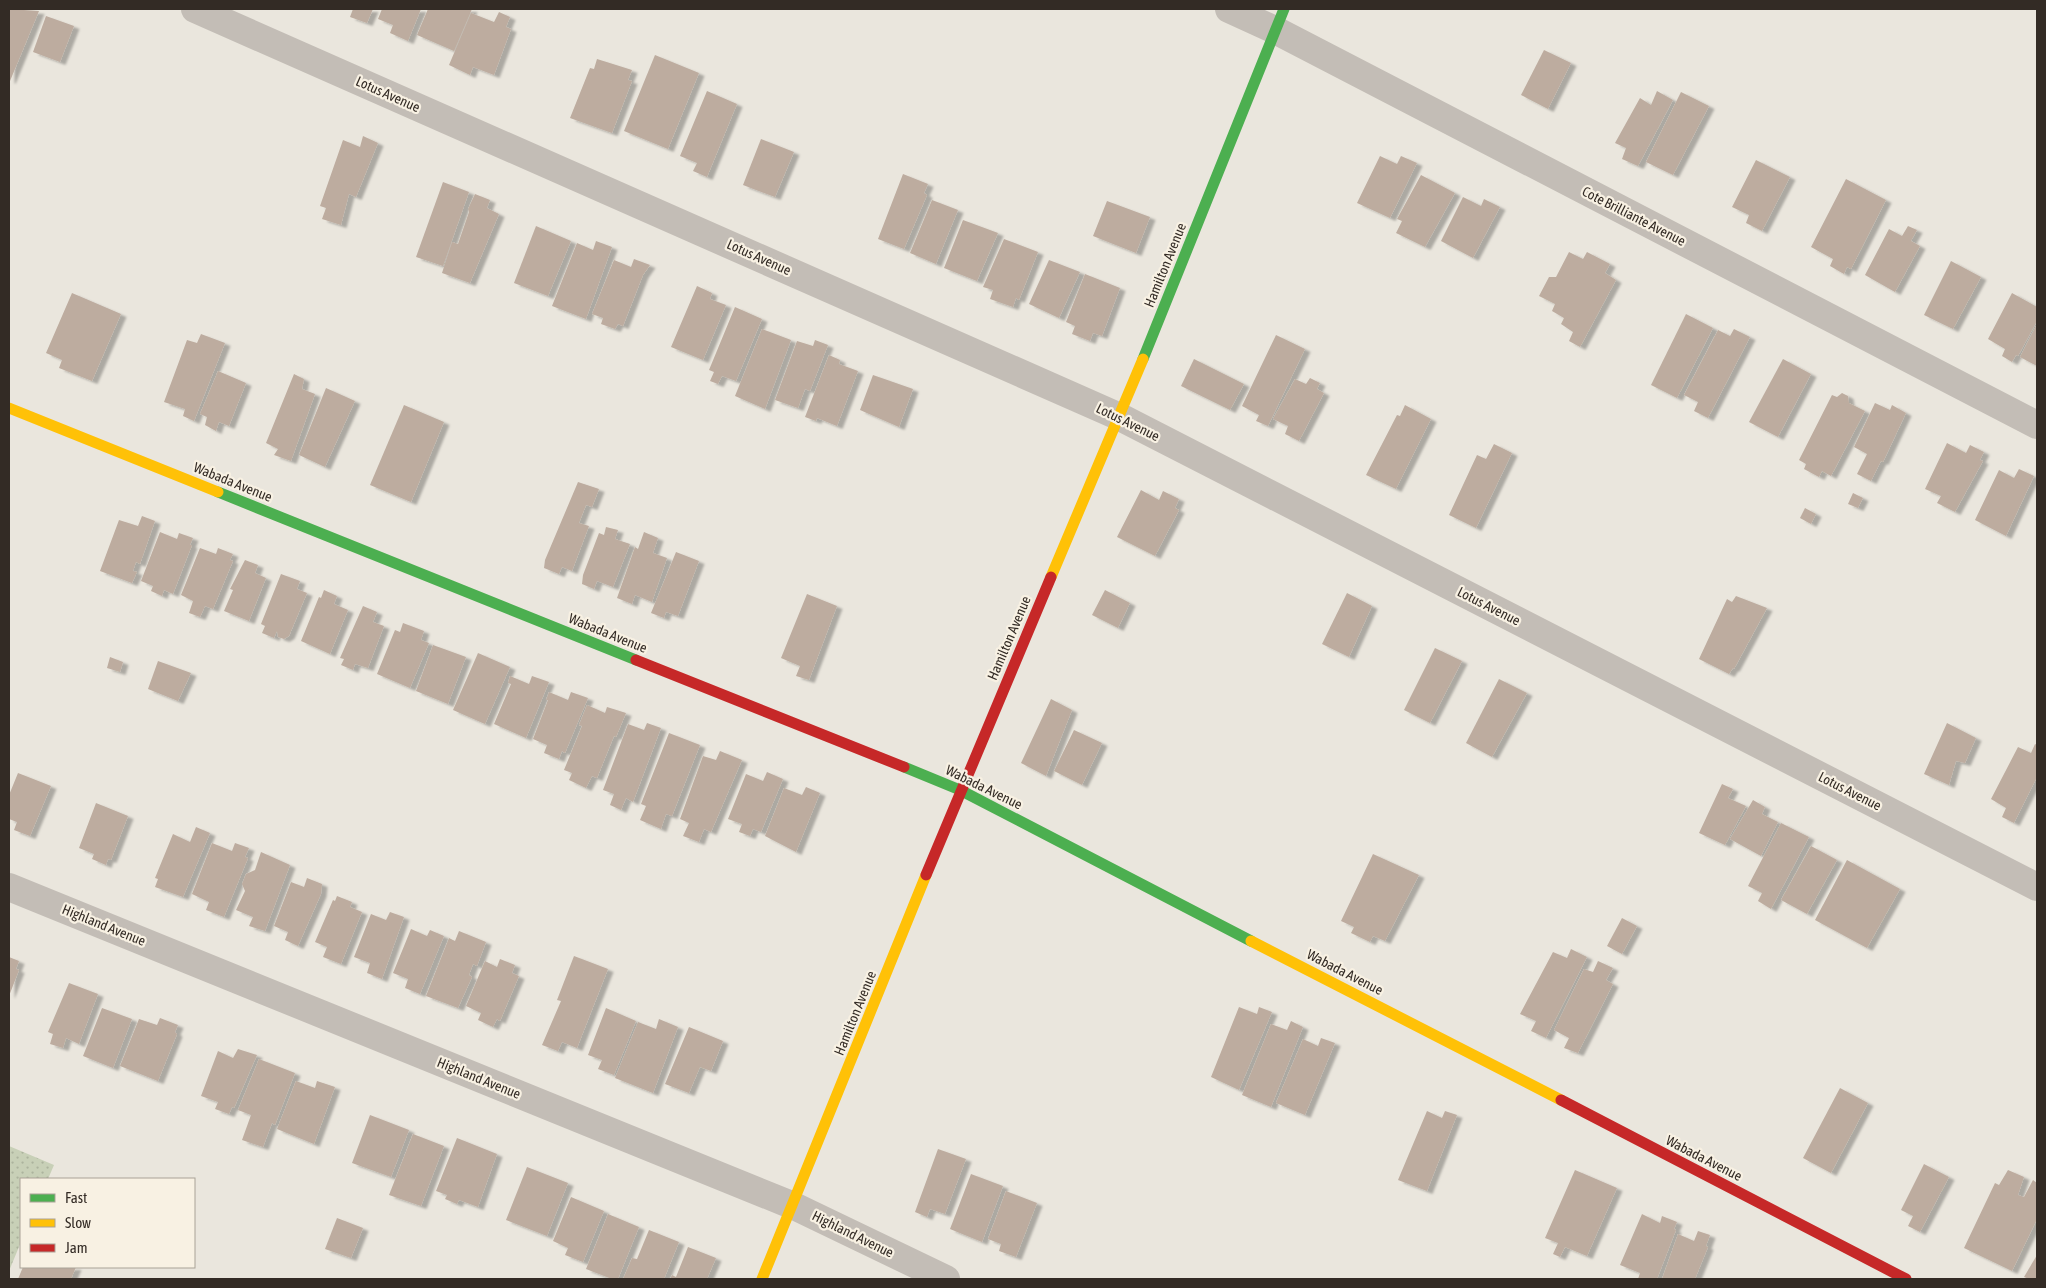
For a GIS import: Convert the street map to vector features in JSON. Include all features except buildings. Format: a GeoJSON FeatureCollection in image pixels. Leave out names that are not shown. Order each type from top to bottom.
{"type":"FeatureCollection","features":[{"type":"Feature","properties":{"kind":"street","name":"Lotus Avenue"},"geometry":{"type":"LineString","coordinates":[[195,9],[1120,417],[2037,887]]}},
{"type":"Feature","properties":{"kind":"street","name":"Cote Brilliante Avenue"},"geometry":{"type":"LineString","coordinates":[[1229,9],[1280,19],[2037,425]]}},
{"type":"Feature","properties":{"kind":"street","name":"Hamilton Avenue"},"geometry":{"type":"LineString","coordinates":[[762,1279],[794,1206],[960,790],[1120,417],[1280,19]]}},
{"type":"Feature","properties":{"kind":"street","name":"Wabada Avenue"},"geometry":{"type":"LineString","coordinates":[[9,408],[960,790],[1906,1279]]}},
{"type":"Feature","properties":{"kind":"street","name":"Highland Avenue"},"geometry":{"type":"LineString","coordinates":[[9,887],[794,1206],[946,1279]]}},
{"type":"Feature","properties":{"kind":"green space"},"geometry":{"type":"Polygon","coordinates":[[[9,1146],[54,1165],[48,1178],[20,1178],[20,1244],[9,1271],[9,1146]]]}},
{"type":"Feature","properties":{"kind":"traffic: fast"},"geometry":{"type":"LineString","coordinates":[[1143,359],[1284,9]]}},
{"type":"Feature","properties":{"kind":"traffic: fast"},"geometry":{"type":"LineString","coordinates":[[218,492],[636,660]]}},
{"type":"Feature","properties":{"kind":"traffic: fast"},"geometry":{"type":"LineString","coordinates":[[904,767],[960,790],[1251,941]]}},
{"type":"Feature","properties":{"kind":"traffic: slow"},"geometry":{"type":"LineString","coordinates":[[1051,577],[1143,359]]}},
{"type":"Feature","properties":{"kind":"traffic: slow"},"geometry":{"type":"LineString","coordinates":[[9,408],[218,492]]}},
{"type":"Feature","properties":{"kind":"traffic: slow"},"geometry":{"type":"LineString","coordinates":[[762,1279],[926,875]]}},
{"type":"Feature","properties":{"kind":"traffic: slow"},"geometry":{"type":"LineString","coordinates":[[1251,941],[1561,1100]]}},
{"type":"Feature","properties":{"kind":"traffic: jam"},"geometry":{"type":"LineString","coordinates":[[926,875],[1051,577]]}},
{"type":"Feature","properties":{"kind":"traffic: jam"},"geometry":{"type":"LineString","coordinates":[[636,660],[904,767]]}},
{"type":"Feature","properties":{"kind":"traffic: jam"},"geometry":{"type":"LineString","coordinates":[[1561,1100],[1906,1279]]}}]}
